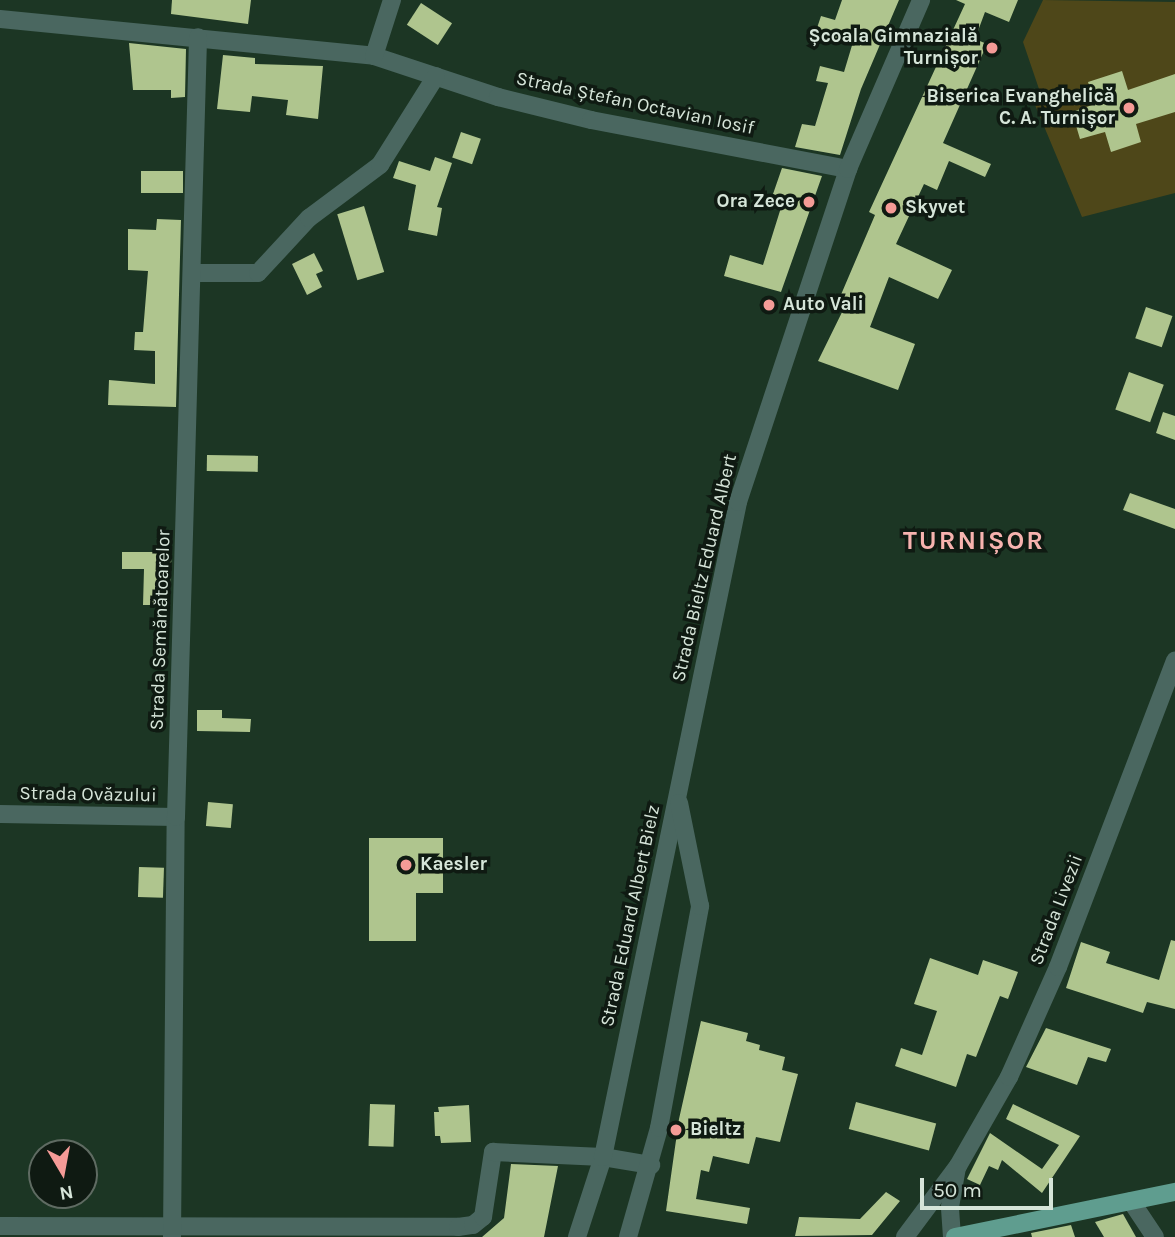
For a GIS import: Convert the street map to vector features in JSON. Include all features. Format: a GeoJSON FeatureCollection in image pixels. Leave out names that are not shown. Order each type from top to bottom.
{"type":"FeatureCollection","features":[{"type":"Feature","properties":{"kind":"main road"},"geometry":{"type":"LineString","coordinates":[[954,1237],[1175,1192]]}},
{"type":"Feature","properties":{"kind":"street"},"geometry":{"type":"LineString","coordinates":[[374,56],[392,0]]}},
{"type":"Feature","properties":{"kind":"street","name":"Strada Bieltz Eduard Albert"},"geometry":{"type":"LineString","coordinates":[[678,796],[738,502],[848,169],[921,0]]}},
{"type":"Feature","properties":{"kind":"street","name":"Strada Ștefan Octavian Iosif"},"geometry":{"type":"LineString","coordinates":[[0,19],[374,56],[591,120],[848,169]]}},
{"type":"Feature","properties":{"kind":"street","name":"Strada Semănătoarelor"},"geometry":{"type":"LineString","coordinates":[[171,1231],[176,817],[195,273],[198,37]]}},
{"type":"Feature","properties":{"kind":"street"},"geometry":{"type":"LineString","coordinates":[[195,273],[258,272],[309,218],[380,165],[436,76]]}},
{"type":"Feature","properties":{"kind":"street","name":"Strada Livezii"},"geometry":{"type":"LineString","coordinates":[[905,1237],[958,1166],[1009,1077],[1058,967],[1175,661]]}},
{"type":"Feature","properties":{"kind":"street","name":"Strada Eduard Albert Bielz"},"geometry":{"type":"LineString","coordinates":[[577,1237],[603,1157],[678,796]]}},
{"type":"Feature","properties":{"kind":"street","name":"Strada Eduard Albert Bielz"},"geometry":{"type":"LineString","coordinates":[[628,1237],[651,1164],[700,906],[678,796]]}},
{"type":"Feature","properties":{"kind":"street","name":"Strada Ovăzului"},"geometry":{"type":"LineString","coordinates":[[0,814],[176,817]]}},
{"type":"Feature","properties":{"kind":"street"},"geometry":{"type":"LineString","coordinates":[[0,1226],[171,1231],[474,1225],[483,1216],[493,1152],[603,1157],[651,1164]]}},
{"type":"Feature","properties":{"kind":"street","name":"Strada Livezii"},"geometry":{"type":"LineString","coordinates":[[954,1237],[950,1207],[958,1166]]}},
{"type":"Feature","properties":{"kind":"street"},"geometry":{"type":"LineString","coordinates":[[1132,1201],[1154,1237]]}},
{"type":"Feature","properties":{"kind":"shaded area"},"geometry":{"type":"Polygon","coordinates":[[[1043,0],[1175,2],[1175,193],[1082,217],[1033,100],[1039,89],[1023,42],[1043,0]]]}},
{"type":"Feature","properties":{"kind":"building"},"geometry":{"type":"Polygon","coordinates":[[[172,0],[251,0],[248,24],[171,14],[172,0]]]}},
{"type":"Feature","properties":{"kind":"building"},"geometry":{"type":"Polygon","coordinates":[[[842,0],[899,0],[861,89],[840,155],[795,147],[802,124],[815,126],[828,83],[816,81],[820,66],[844,72],[853,42],[815,34],[821,16],[835,20],[842,0]]]}},
{"type":"Feature","properties":{"kind":"building"},"geometry":{"type":"Polygon","coordinates":[[[956,0],[1018,0],[1009,22],[985,12],[975,39],[987,44],[943,143],[991,164],[985,177],[949,161],[937,190],[924,184],[896,244],[952,270],[938,299],[889,277],[870,327],[915,344],[898,390],[818,361],[848,300],[840,297],[875,215],[869,212],[965,4],[956,0]]]}},
{"type":"Feature","properties":{"kind":"building"},"geometry":{"type":"Polygon","coordinates":[[[421,3],[452,23],[438,45],[407,25],[421,3]]]}},
{"type":"Feature","properties":{"kind":"building"},"geometry":{"type":"Polygon","coordinates":[[[129,43],[186,49],[185,97],[171,98],[171,90],[133,90],[129,43]]]}},
{"type":"Feature","properties":{"kind":"building"},"geometry":{"type":"Polygon","coordinates":[[[223,55],[255,58],[255,64],[323,66],[318,119],[286,115],[288,100],[252,96],[250,112],[217,109],[223,55]]]}},
{"type":"Feature","properties":{"kind":"building","name":"Biserica Evanghelică C. A. Turnișor"},"geometry":{"type":"Polygon","coordinates":[[[1122,71],[1128,90],[1175,74],[1175,112],[1136,124],[1141,142],[1111,152],[1105,132],[1080,139],[1072,112],[1095,104],[1088,82],[1122,71]]]}},
{"type":"Feature","properties":{"kind":"building"},"geometry":{"type":"Polygon","coordinates":[[[461,132],[481,139],[472,164],[452,158],[461,132]]]}},
{"type":"Feature","properties":{"kind":"building"},"geometry":{"type":"Polygon","coordinates":[[[435,157],[452,163],[437,207],[442,208],[437,236],[408,230],[416,185],[393,178],[399,161],[430,171],[435,157]]]}},
{"type":"Feature","properties":{"kind":"building"},"geometry":{"type":"Polygon","coordinates":[[[782,168],[822,176],[781,292],[724,276],[730,255],[763,265],[784,198],[773,194],[782,168]]]}},
{"type":"Feature","properties":{"kind":"building"},"geometry":{"type":"Polygon","coordinates":[[[141,171],[183,171],[183,193],[141,193],[141,171]]]}},
{"type":"Feature","properties":{"kind":"building"},"geometry":{"type":"Polygon","coordinates":[[[364,206],[384,272],[357,280],[337,214],[364,206]]]}},
{"type":"Feature","properties":{"kind":"building"},"geometry":{"type":"Polygon","coordinates":[[[157,219],[181,220],[176,407],[108,405],[109,380],[155,384],[155,351],[134,350],[135,332],[143,332],[148,271],[128,270],[128,229],[156,230],[157,219]]]}},
{"type":"Feature","properties":{"kind":"building"},"geometry":{"type":"Polygon","coordinates":[[[314,253],[323,271],[316,274],[322,287],[307,295],[292,264],[314,253]]]}},
{"type":"Feature","properties":{"kind":"building"},"geometry":{"type":"Polygon","coordinates":[[[1146,307],[1172,316],[1162,347],[1135,338],[1146,307]]]}},
{"type":"Feature","properties":{"kind":"building"},"geometry":{"type":"Polygon","coordinates":[[[1129,372],[1164,385],[1150,422],[1115,410],[1129,372]]]}},
{"type":"Feature","properties":{"kind":"building"},"geometry":{"type":"Polygon","coordinates":[[[1163,412],[1175,416],[1175,440],[1156,433],[1163,412]]]}},
{"type":"Feature","properties":{"kind":"building"},"geometry":{"type":"Polygon","coordinates":[[[207,455],[258,456],[258,472],[207,471],[207,455]]]}},
{"type":"Feature","properties":{"kind":"building"},"geometry":{"type":"Polygon","coordinates":[[[1130,493],[1175,509],[1175,529],[1123,510],[1130,493]]]}},
{"type":"Feature","properties":{"kind":"building"},"geometry":{"type":"Polygon","coordinates":[[[153,546],[172,546],[169,605],[143,605],[144,569],[122,569],[122,552],[153,552],[153,546]]]}},
{"type":"Feature","properties":{"kind":"building"},"geometry":{"type":"Polygon","coordinates":[[[197,710],[222,710],[222,718],[251,719],[250,732],[197,731],[197,710]]]}},
{"type":"Feature","properties":{"kind":"building"},"geometry":{"type":"Polygon","coordinates":[[[208,802],[233,804],[231,828],[206,826],[208,802]]]}},
{"type":"Feature","properties":{"kind":"building","name":"Kaesler"},"geometry":{"type":"Polygon","coordinates":[[[369,838],[443,838],[443,893],[416,893],[416,941],[369,941],[369,838]]]}},
{"type":"Feature","properties":{"kind":"building"},"geometry":{"type":"Polygon","coordinates":[[[139,867],[164,868],[163,898],[138,897],[139,867]]]}},
{"type":"Feature","properties":{"kind":"building"},"geometry":{"type":"Polygon","coordinates":[[[1171,940],[1175,941],[1175,1009],[1147,1002],[1143,1013],[1066,988],[1081,942],[1110,952],[1106,963],[1159,980],[1171,940]]]}},
{"type":"Feature","properties":{"kind":"building"},"geometry":{"type":"Polygon","coordinates":[[[930,958],[978,975],[983,960],[1018,972],[1008,999],[1000,996],[976,1057],[967,1054],[956,1087],[895,1066],[901,1048],[922,1055],[937,1011],[914,1004],[930,958]]]}},
{"type":"Feature","properties":{"kind":"building"},"geometry":{"type":"Polygon","coordinates":[[[701,1021],[748,1033],[746,1041],[760,1045],[759,1050],[785,1057],[782,1070],[798,1074],[780,1142],[756,1137],[749,1164],[713,1156],[709,1172],[701,1170],[696,1199],[750,1208],[747,1224],[666,1211],[679,1119],[701,1021]]]}},
{"type":"Feature","properties":{"kind":"building"},"geometry":{"type":"Polygon","coordinates":[[[1046,1028],[1111,1049],[1106,1062],[1088,1057],[1077,1085],[1026,1067],[1046,1028]]]}},
{"type":"Feature","properties":{"kind":"building"},"geometry":{"type":"Polygon","coordinates":[[[856,1102],[936,1123],[929,1151],[849,1129],[856,1102]]]}},
{"type":"Feature","properties":{"kind":"building"},"geometry":{"type":"Polygon","coordinates":[[[370,1104],[395,1105],[394,1147],[369,1146],[370,1104]]]}},
{"type":"Feature","properties":{"kind":"building"},"geometry":{"type":"Polygon","coordinates":[[[1013,1104],[1080,1136],[1042,1193],[1002,1160],[998,1170],[989,1166],[980,1185],[967,1179],[990,1133],[1042,1169],[1059,1145],[1006,1119],[1013,1104]]]}},
{"type":"Feature","properties":{"kind":"building"},"geometry":{"type":"Polygon","coordinates":[[[469,1105],[471,1142],[441,1143],[440,1136],[435,1136],[434,1112],[439,1112],[438,1107],[469,1105]]]}},
{"type":"Feature","properties":{"kind":"building"},"geometry":{"type":"Polygon","coordinates":[[[511,1164],[558,1166],[544,1237],[482,1237],[504,1218],[511,1164]]]}},
{"type":"Feature","properties":{"kind":"building"},"geometry":{"type":"Polygon","coordinates":[[[886,1192],[900,1201],[872,1235],[795,1236],[799,1217],[860,1219],[886,1192]]]}},
{"type":"Feature","properties":{"kind":"building"},"geometry":{"type":"Polygon","coordinates":[[[1123,1214],[1136,1237],[1104,1237],[1095,1222],[1123,1214]]]}},
{"type":"Feature","properties":{"kind":"building"},"geometry":{"type":"Polygon","coordinates":[[[1071,1225],[1075,1237],[1032,1237],[1031,1233],[1071,1225]]]}},
{"type":"Feature","properties":{"kind":"place","name":"Școala Gimnazială Turnișor"},"geometry":{"type":"Point","coordinates":[992,48]}},
{"type":"Feature","properties":{"kind":"place","name":"Biserica Evanghelică C. A. Turnișor"},"geometry":{"type":"Point","coordinates":[1129,108]}},
{"type":"Feature","properties":{"kind":"place","name":"Ora Zece"},"geometry":{"type":"Point","coordinates":[809,202]}},
{"type":"Feature","properties":{"kind":"place","name":"Skyvet"},"geometry":{"type":"Point","coordinates":[891,208]}},
{"type":"Feature","properties":{"kind":"place","name":"Auto Vali"},"geometry":{"type":"Point","coordinates":[769,305]}},
{"type":"Feature","properties":{"kind":"place","name":"Kaesler"},"geometry":{"type":"Point","coordinates":[406,865]}},
{"type":"Feature","properties":{"kind":"place","name":"Bieltz"},"geometry":{"type":"Point","coordinates":[676,1130]}},
{"type":"Feature","properties":{"kind":"district","name":"TURNIȘOR"},"geometry":{"type":"Point","coordinates":[974,541]}}]}
